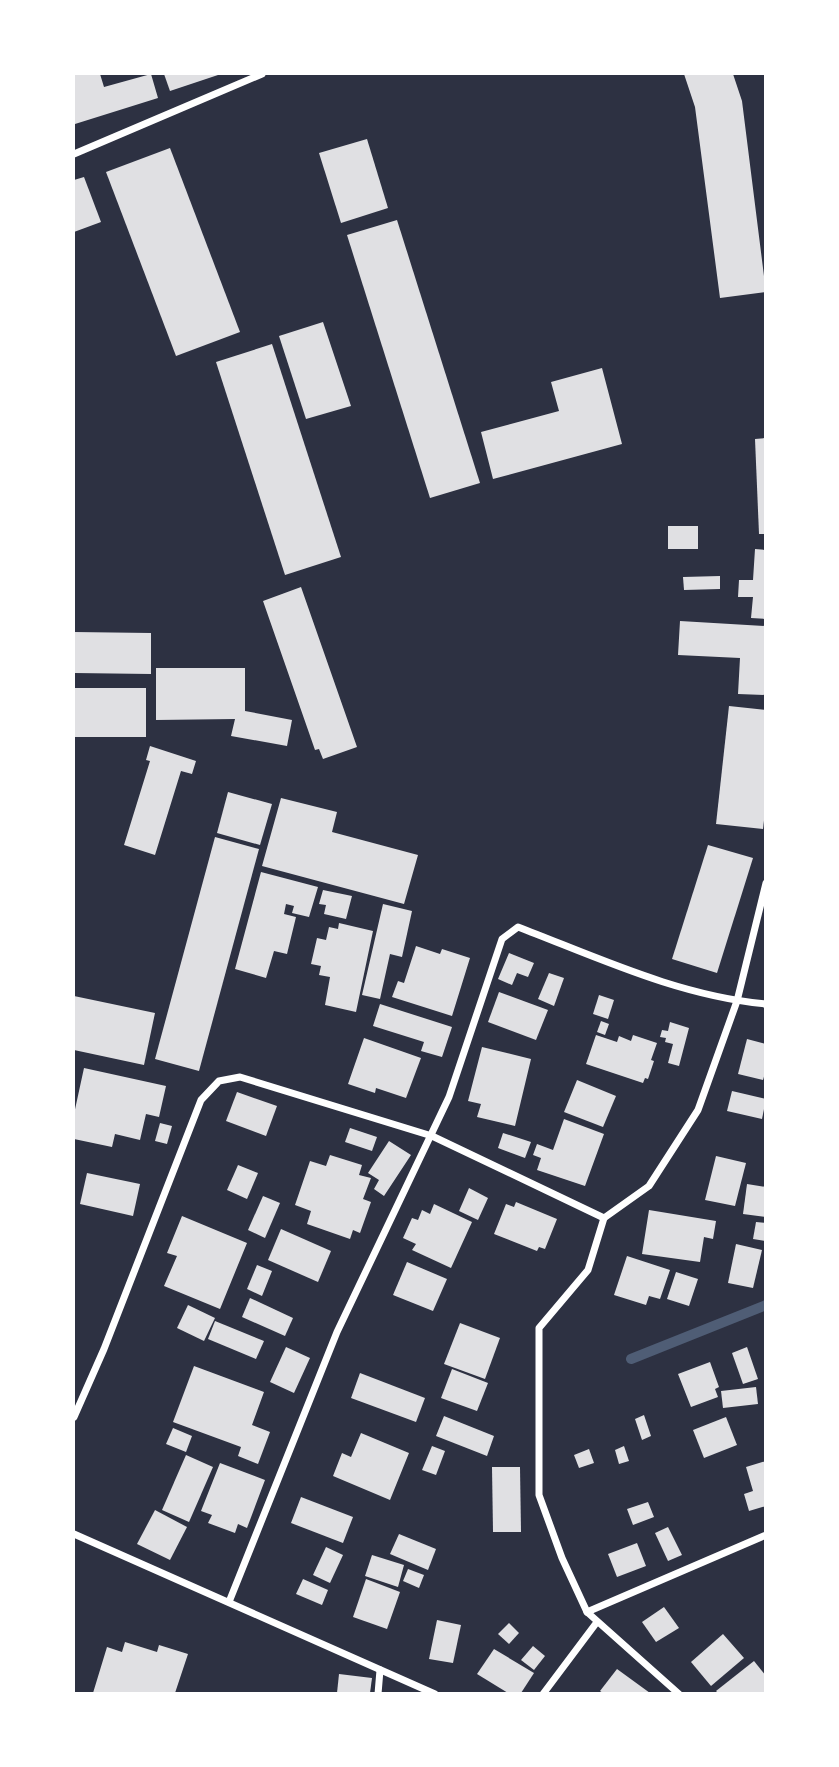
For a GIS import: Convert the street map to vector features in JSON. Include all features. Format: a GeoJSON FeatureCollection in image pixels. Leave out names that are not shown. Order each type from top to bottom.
{"type":"FeatureCollection","features":[{"type":"Feature","properties":{"kind":"street"},"geometry":{"type":"LineString","coordinates":[[74,154],[262,74]]}},
{"type":"Feature","properties":{"kind":"street"},"geometry":{"type":"LineString","coordinates":[[679,1693],[587,1612],[562,1558],[539,1495],[539,1328],[588,1270],[604,1218],[649,1186],[698,1110],[737,1002],[765,883]]}},
{"type":"Feature","properties":{"kind":"street"},"geometry":{"type":"LineString","coordinates":[[229,1602],[337,1332],[449,1097],[502,939],[518,927],[666,984],[737,1002],[765,1004]]}},
{"type":"Feature","properties":{"kind":"street"},"geometry":{"type":"LineString","coordinates":[[74,1417],[104,1349],[201,1100],[219,1081],[240,1077],[432,1136],[604,1218]]}},
{"type":"Feature","properties":{"kind":"street"},"geometry":{"type":"LineString","coordinates":[[74,1534],[435,1693]]}},
{"type":"Feature","properties":{"kind":"street"},"geometry":{"type":"LineString","coordinates":[[587,1612],[765,1535]]}},
{"type":"Feature","properties":{"kind":"street"},"geometry":{"type":"LineString","coordinates":[[543,1693],[597,1622]]}},
{"type":"Feature","properties":{"kind":"street"},"geometry":{"type":"LineString","coordinates":[[377,1693],[380,1670]]}},
{"type":"Feature","properties":{"kind":"building"},"geometry":{"type":"Polygon","coordinates":[[[74,74],[100,74],[104,87],[151,74],[158,98],[75,124],[74,74]]]}},
{"type":"Feature","properties":{"kind":"building"},"geometry":{"type":"Polygon","coordinates":[[[164,74],[221,74],[170,91],[164,74]]]}},
{"type":"Feature","properties":{"kind":"building"},"geometry":{"type":"Polygon","coordinates":[[[684,74],[733,74],[742,101],[766,292],[720,298],[695,107],[684,74]]]}},
{"type":"Feature","properties":{"kind":"building"},"geometry":{"type":"Polygon","coordinates":[[[367,139],[388,208],[341,223],[319,153],[367,139]]]}},
{"type":"Feature","properties":{"kind":"building"},"geometry":{"type":"Polygon","coordinates":[[[170,148],[240,332],[176,356],[106,172],[170,148]]]}},
{"type":"Feature","properties":{"kind":"building"},"geometry":{"type":"Polygon","coordinates":[[[84,177],[101,222],[74,232],[74,180],[84,177]]]}},
{"type":"Feature","properties":{"kind":"building"},"geometry":{"type":"Polygon","coordinates":[[[397,220],[480,483],[430,498],[347,235],[397,220]]]}},
{"type":"Feature","properties":{"kind":"building"},"geometry":{"type":"Polygon","coordinates":[[[323,322],[351,406],[306,419],[279,336],[323,322]]]}},
{"type":"Feature","properties":{"kind":"building"},"geometry":{"type":"Polygon","coordinates":[[[272,344],[341,557],[285,575],[216,362],[272,344]]]}},
{"type":"Feature","properties":{"kind":"building"},"geometry":{"type":"Polygon","coordinates":[[[602,368],[622,444],[493,479],[481,432],[559,411],[551,382],[602,368]]]}},
{"type":"Feature","properties":{"kind":"building"},"geometry":{"type":"Polygon","coordinates":[[[766,438],[766,534],[759,534],[755,439],[766,438]]]}},
{"type":"Feature","properties":{"kind":"building"},"geometry":{"type":"Polygon","coordinates":[[[668,526],[698,526],[698,549],[668,549],[668,526]]]}},
{"type":"Feature","properties":{"kind":"building"},"geometry":{"type":"Polygon","coordinates":[[[755,549],[766,550],[766,619],[751,618],[753,597],[738,597],[739,580],[753,580],[755,549]]]}},
{"type":"Feature","properties":{"kind":"building"},"geometry":{"type":"Polygon","coordinates":[[[720,576],[720,589],[684,590],[683,577],[720,576]]]}},
{"type":"Feature","properties":{"kind":"building"},"geometry":{"type":"Polygon","coordinates":[[[301,587],[357,747],[323,759],[319,749],[315,750],[263,601],[301,587]]]}},
{"type":"Feature","properties":{"kind":"building"},"geometry":{"type":"Polygon","coordinates":[[[680,621],[766,626],[766,695],[738,694],[740,658],[678,655],[680,621]]]}},
{"type":"Feature","properties":{"kind":"building"},"geometry":{"type":"Polygon","coordinates":[[[74,632],[151,633],[151,674],[74,673],[74,632]]]}},
{"type":"Feature","properties":{"kind":"building"},"geometry":{"type":"Polygon","coordinates":[[[156,668],[245,668],[245,711],[292,720],[287,746],[231,736],[235,719],[156,720],[156,668]]]}},
{"type":"Feature","properties":{"kind":"building"},"geometry":{"type":"Polygon","coordinates":[[[74,688],[146,688],[146,737],[74,737],[74,688]]]}},
{"type":"Feature","properties":{"kind":"building"},"geometry":{"type":"Polygon","coordinates":[[[729,706],[766,710],[766,803],[763,829],[716,824],[729,706]]]}},
{"type":"Feature","properties":{"kind":"building"},"geometry":{"type":"Polygon","coordinates":[[[150,746],[196,761],[192,774],[181,771],[155,855],[124,845],[150,761],[146,760],[150,746]]]}},
{"type":"Feature","properties":{"kind":"building"},"geometry":{"type":"Polygon","coordinates":[[[228,792],[272,804],[260,845],[217,833],[228,792]]]}},
{"type":"Feature","properties":{"kind":"building"},"geometry":{"type":"Polygon","coordinates":[[[281,798],[337,812],[332,832],[418,855],[404,904],[262,866],[281,798]]]}},
{"type":"Feature","properties":{"kind":"building"},"geometry":{"type":"Polygon","coordinates":[[[215,837],[259,849],[199,1071],[155,1059],[215,837]]]}},
{"type":"Feature","properties":{"kind":"building"},"geometry":{"type":"Polygon","coordinates":[[[708,845],[753,858],[717,973],[672,959],[708,845]]]}},
{"type":"Feature","properties":{"kind":"building"},"geometry":{"type":"Polygon","coordinates":[[[261,872],[318,887],[309,917],[292,913],[294,906],[286,904],[284,914],[296,917],[287,954],[274,951],[266,978],[235,969],[261,872]]]}},
{"type":"Feature","properties":{"kind":"building"},"geometry":{"type":"Polygon","coordinates":[[[323,890],[352,896],[346,919],[324,914],[326,905],[319,904],[323,890]]]}},
{"type":"Feature","properties":{"kind":"building"},"geometry":{"type":"Polygon","coordinates":[[[383,904],[412,911],[402,957],[390,954],[380,999],[362,995],[383,904]]]}},
{"type":"Feature","properties":{"kind":"building"},"geometry":{"type":"Polygon","coordinates":[[[339,923],[373,931],[356,1012],[325,1005],[330,977],[319,975],[321,966],[311,964],[317,938],[326,940],[329,927],[338,929],[339,923]]]}},
{"type":"Feature","properties":{"kind":"building"},"geometry":{"type":"Polygon","coordinates":[[[416,946],[440,954],[442,949],[470,958],[452,1016],[392,997],[398,981],[404,983],[416,946]]]}},
{"type":"Feature","properties":{"kind":"building"},"geometry":{"type":"Polygon","coordinates":[[[509,953],[534,963],[528,977],[517,973],[512,985],[498,979],[509,953]]]}},
{"type":"Feature","properties":{"kind":"building"},"geometry":{"type":"Polygon","coordinates":[[[549,973],[564,978],[554,1006],[538,999],[549,973]]]}},
{"type":"Feature","properties":{"kind":"building"},"geometry":{"type":"Polygon","coordinates":[[[499,992],[548,1010],[536,1040],[488,1022],[499,992]]]}},
{"type":"Feature","properties":{"kind":"building"},"geometry":{"type":"Polygon","coordinates":[[[599,995],[614,1000],[608,1019],[593,1014],[599,995]]]}},
{"type":"Feature","properties":{"kind":"building"},"geometry":{"type":"Polygon","coordinates":[[[74,996],[155,1013],[144,1065],[74,1050],[74,996]]]}},
{"type":"Feature","properties":{"kind":"building"},"geometry":{"type":"Polygon","coordinates":[[[380,1004],[452,1027],[442,1057],[421,1051],[424,1042],[373,1026],[380,1004]]]}},
{"type":"Feature","properties":{"kind":"building"},"geometry":{"type":"Polygon","coordinates":[[[601,1021],[609,1024],[605,1035],[597,1032],[601,1021]]]}},
{"type":"Feature","properties":{"kind":"building"},"geometry":{"type":"Polygon","coordinates":[[[670,1022],[689,1028],[679,1066],[668,1063],[673,1044],[660,1037],[662,1030],[668,1031],[670,1022]]]}},
{"type":"Feature","properties":{"kind":"building"},"geometry":{"type":"Polygon","coordinates":[[[596,1035],[617,1042],[619,1036],[631,1041],[633,1035],[657,1043],[648,1079],[645,1078],[643,1083],[586,1064],[596,1035]]]}},
{"type":"Feature","properties":{"kind":"building"},"geometry":{"type":"Polygon","coordinates":[[[364,1038],[421,1058],[406,1098],[376,1088],[375,1093],[348,1084],[364,1038]]]}},
{"type":"Feature","properties":{"kind":"building"},"geometry":{"type":"Polygon","coordinates":[[[747,1039],[766,1044],[766,1070],[763,1080],[738,1074],[747,1039]]]}},
{"type":"Feature","properties":{"kind":"building"},"geometry":{"type":"Polygon","coordinates":[[[482,1047],[531,1059],[515,1126],[477,1117],[481,1104],[468,1101],[482,1047]]]}},
{"type":"Feature","properties":{"kind":"building"},"geometry":{"type":"Polygon","coordinates":[[[84,1068],[166,1086],[159,1117],[146,1114],[140,1140],[115,1134],[112,1147],[74,1139],[74,1114],[84,1068]]]}},
{"type":"Feature","properties":{"kind":"building"},"geometry":{"type":"Polygon","coordinates":[[[577,1080],[616,1096],[603,1127],[564,1112],[577,1080]]]}},
{"type":"Feature","properties":{"kind":"building"},"geometry":{"type":"Polygon","coordinates":[[[732,1091],[766,1099],[762,1119],[727,1111],[732,1091]]]}},
{"type":"Feature","properties":{"kind":"building"},"geometry":{"type":"Polygon","coordinates":[[[237,1092],[277,1106],[266,1136],[226,1121],[237,1092]]]}},
{"type":"Feature","properties":{"kind":"building"},"geometry":{"type":"Polygon","coordinates":[[[564,1119],[604,1134],[585,1186],[537,1170],[541,1158],[533,1155],[537,1144],[553,1150],[564,1119]]]}},
{"type":"Feature","properties":{"kind":"building"},"geometry":{"type":"Polygon","coordinates":[[[160,1123],[172,1126],[167,1144],[155,1141],[160,1123]]]}},
{"type":"Feature","properties":{"kind":"building"},"geometry":{"type":"Polygon","coordinates":[[[350,1128],[377,1137],[372,1151],[345,1142],[350,1128]]]}},
{"type":"Feature","properties":{"kind":"building"},"geometry":{"type":"Polygon","coordinates":[[[503,1133],[531,1142],[525,1158],[498,1148],[503,1133]]]}},
{"type":"Feature","properties":{"kind":"building"},"geometry":{"type":"Polygon","coordinates":[[[389,1141],[411,1155],[384,1196],[374,1189],[379,1180],[368,1173],[389,1141]]]}},
{"type":"Feature","properties":{"kind":"building"},"geometry":{"type":"Polygon","coordinates":[[[330,1155],[362,1165],[359,1175],[371,1178],[363,1199],[371,1202],[360,1233],[353,1230],[350,1239],[307,1224],[311,1211],[295,1205],[310,1161],[326,1166],[330,1155]]]}},
{"type":"Feature","properties":{"kind":"building"},"geometry":{"type":"Polygon","coordinates":[[[716,1156],[746,1163],[735,1206],[705,1200],[716,1156]]]}},
{"type":"Feature","properties":{"kind":"building"},"geometry":{"type":"Polygon","coordinates":[[[238,1165],[258,1173],[247,1199],[227,1190],[238,1165]]]}},
{"type":"Feature","properties":{"kind":"building"},"geometry":{"type":"Polygon","coordinates":[[[87,1173],[140,1184],[133,1216],[80,1204],[87,1173]]]}},
{"type":"Feature","properties":{"kind":"building"},"geometry":{"type":"Polygon","coordinates":[[[747,1184],[766,1187],[766,1217],[743,1214],[747,1184]]]}},
{"type":"Feature","properties":{"kind":"building"},"geometry":{"type":"Polygon","coordinates":[[[469,1188],[488,1198],[478,1220],[459,1211],[469,1188]]]}},
{"type":"Feature","properties":{"kind":"building"},"geometry":{"type":"Polygon","coordinates":[[[263,1196],[280,1203],[265,1238],[248,1230],[263,1196]]]}},
{"type":"Feature","properties":{"kind":"building"},"geometry":{"type":"Polygon","coordinates":[[[516,1202],[557,1219],[545,1249],[539,1247],[537,1251],[494,1234],[506,1204],[514,1207],[516,1202]]]}},
{"type":"Feature","properties":{"kind":"building"},"geometry":{"type":"Polygon","coordinates":[[[434,1204],[472,1222],[451,1268],[412,1250],[416,1244],[403,1238],[412,1218],[418,1220],[422,1210],[430,1214],[434,1204]]]}},
{"type":"Feature","properties":{"kind":"building"},"geometry":{"type":"Polygon","coordinates":[[[649,1210],[716,1221],[713,1239],[704,1237],[700,1262],[642,1254],[649,1210]]]}},
{"type":"Feature","properties":{"kind":"building"},"geometry":{"type":"Polygon","coordinates":[[[182,1216],[247,1243],[220,1309],[164,1286],[177,1256],[167,1253],[182,1216]]]}},
{"type":"Feature","properties":{"kind":"building"},"geometry":{"type":"Polygon","coordinates":[[[756,1222],[766,1223],[766,1241],[753,1239],[756,1222]]]}},
{"type":"Feature","properties":{"kind":"building"},"geometry":{"type":"Polygon","coordinates":[[[281,1229],[331,1251],[318,1282],[268,1260],[281,1229]]]}},
{"type":"Feature","properties":{"kind":"building"},"geometry":{"type":"Polygon","coordinates":[[[736,1244],[762,1250],[753,1288],[728,1283],[736,1244]]]}},
{"type":"Feature","properties":{"kind":"building"},"geometry":{"type":"Polygon","coordinates":[[[627,1256],[670,1270],[660,1299],[649,1296],[646,1305],[614,1295],[627,1256]]]}},
{"type":"Feature","properties":{"kind":"building"},"geometry":{"type":"Polygon","coordinates":[[[407,1262],[447,1279],[433,1311],[393,1295],[407,1262]]]}},
{"type":"Feature","properties":{"kind":"building"},"geometry":{"type":"Polygon","coordinates":[[[257,1265],[272,1271],[262,1296],[247,1289],[257,1265]]]}},
{"type":"Feature","properties":{"kind":"building"},"geometry":{"type":"Polygon","coordinates":[[[676,1272],[698,1279],[689,1306],[667,1299],[676,1272]]]}},
{"type":"Feature","properties":{"kind":"building"},"geometry":{"type":"Polygon","coordinates":[[[250,1298],[293,1318],[285,1336],[242,1317],[250,1298]]]}},
{"type":"Feature","properties":{"kind":"building"},"geometry":{"type":"Polygon","coordinates":[[[188,1305],[215,1318],[204,1341],[177,1328],[188,1305]]]}},
{"type":"Feature","properties":{"kind":"building"},"geometry":{"type":"Polygon","coordinates":[[[215,1321],[264,1341],[256,1359],[208,1339],[215,1321]]]}},
{"type":"Feature","properties":{"kind":"building"},"geometry":{"type":"Polygon","coordinates":[[[460,1323],[500,1338],[485,1379],[444,1364],[460,1323]]]}},
{"type":"Feature","properties":{"kind":"building"},"geometry":{"type":"Polygon","coordinates":[[[286,1347],[310,1358],[294,1393],[270,1382],[286,1347]]]}},
{"type":"Feature","properties":{"kind":"building"},"geometry":{"type":"Polygon","coordinates":[[[747,1347],[758,1379],[743,1384],[732,1353],[747,1347]]]}},
{"type":"Feature","properties":{"kind":"building"},"geometry":{"type":"Polygon","coordinates":[[[710,1362],[719,1387],[715,1389],[718,1397],[691,1407],[678,1374],[710,1362]]]}},
{"type":"Feature","properties":{"kind":"building"},"geometry":{"type":"Polygon","coordinates":[[[194,1366],[264,1392],[252,1425],[270,1432],[258,1464],[238,1456],[241,1447],[173,1422],[194,1366]]]}},
{"type":"Feature","properties":{"kind":"building"},"geometry":{"type":"Polygon","coordinates":[[[452,1369],[488,1383],[477,1411],[441,1398],[452,1369]]]}},
{"type":"Feature","properties":{"kind":"building"},"geometry":{"type":"Polygon","coordinates":[[[360,1373],[425,1398],[416,1422],[351,1398],[360,1373]]]}},
{"type":"Feature","properties":{"kind":"building"},"geometry":{"type":"Polygon","coordinates":[[[756,1387],[758,1404],[723,1408],[721,1391],[756,1387]]]}},
{"type":"Feature","properties":{"kind":"building"},"geometry":{"type":"Polygon","coordinates":[[[644,1415],[651,1436],[642,1440],[635,1419],[644,1415]]]}},
{"type":"Feature","properties":{"kind":"building"},"geometry":{"type":"Polygon","coordinates":[[[444,1416],[494,1436],[487,1456],[436,1436],[444,1416]]]}},
{"type":"Feature","properties":{"kind":"building"},"geometry":{"type":"Polygon","coordinates":[[[726,1417],[737,1445],[704,1458],[693,1430],[726,1417]]]}},
{"type":"Feature","properties":{"kind":"building"},"geometry":{"type":"Polygon","coordinates":[[[173,1428],[192,1436],[186,1452],[166,1444],[173,1428]]]}},
{"type":"Feature","properties":{"kind":"building"},"geometry":{"type":"Polygon","coordinates":[[[361,1433],[409,1453],[390,1500],[333,1476],[342,1453],[351,1457],[361,1433]]]}},
{"type":"Feature","properties":{"kind":"building"},"geometry":{"type":"Polygon","coordinates":[[[432,1446],[445,1451],[436,1475],[422,1470],[432,1446]]]}},
{"type":"Feature","properties":{"kind":"building"},"geometry":{"type":"Polygon","coordinates":[[[624,1446],[629,1461],[619,1464],[615,1450],[624,1446]]]}},
{"type":"Feature","properties":{"kind":"building"},"geometry":{"type":"Polygon","coordinates":[[[589,1449],[594,1463],[579,1468],[574,1455],[589,1449]]]}},
{"type":"Feature","properties":{"kind":"building"},"geometry":{"type":"Polygon","coordinates":[[[186,1455],[213,1467],[189,1522],[162,1510],[186,1455]]]}},
{"type":"Feature","properties":{"kind":"building"},"geometry":{"type":"Polygon","coordinates":[[[766,1461],[766,1506],[749,1511],[744,1494],[753,1491],[746,1467],[766,1461]]]}},
{"type":"Feature","properties":{"kind":"building"},"geometry":{"type":"Polygon","coordinates":[[[220,1463],[265,1480],[247,1528],[238,1524],[235,1533],[208,1523],[212,1515],[201,1511],[220,1463]]]}},
{"type":"Feature","properties":{"kind":"building"},"geometry":{"type":"Polygon","coordinates":[[[492,1467],[520,1467],[521,1532],[493,1532],[492,1467]]]}},
{"type":"Feature","properties":{"kind":"building"},"geometry":{"type":"Polygon","coordinates":[[[301,1497],[353,1517],[343,1543],[291,1523],[301,1497]]]}},
{"type":"Feature","properties":{"kind":"building"},"geometry":{"type":"Polygon","coordinates":[[[648,1502],[654,1517],[633,1525],[627,1509],[648,1502]]]}},
{"type":"Feature","properties":{"kind":"building"},"geometry":{"type":"Polygon","coordinates":[[[155,1510],[187,1527],[170,1560],[137,1544],[155,1510]]]}},
{"type":"Feature","properties":{"kind":"building"},"geometry":{"type":"Polygon","coordinates":[[[668,1527],[682,1555],[668,1561],[655,1533],[668,1527]]]}},
{"type":"Feature","properties":{"kind":"building"},"geometry":{"type":"Polygon","coordinates":[[[399,1534],[436,1549],[428,1570],[390,1554],[399,1534]]]}},
{"type":"Feature","properties":{"kind":"building"},"geometry":{"type":"Polygon","coordinates":[[[637,1543],[646,1566],[617,1577],[608,1554],[637,1543]]]}},
{"type":"Feature","properties":{"kind":"building"},"geometry":{"type":"Polygon","coordinates":[[[326,1547],[343,1555],[330,1583],[313,1575],[326,1547]]]}},
{"type":"Feature","properties":{"kind":"building"},"geometry":{"type":"Polygon","coordinates":[[[372,1555],[404,1565],[398,1587],[365,1576],[372,1555]]]}},
{"type":"Feature","properties":{"kind":"building"},"geometry":{"type":"Polygon","coordinates":[[[408,1569],[424,1575],[419,1588],[403,1581],[408,1569]]]}},
{"type":"Feature","properties":{"kind":"building"},"geometry":{"type":"Polygon","coordinates":[[[303,1579],[328,1590],[322,1605],[296,1594],[303,1579]]]}},
{"type":"Feature","properties":{"kind":"building"},"geometry":{"type":"Polygon","coordinates":[[[366,1579],[400,1592],[387,1629],[353,1617],[366,1579]]]}},
{"type":"Feature","properties":{"kind":"building"},"geometry":{"type":"Polygon","coordinates":[[[664,1607],[679,1628],[656,1642],[642,1622],[664,1607]]]}},
{"type":"Feature","properties":{"kind":"building"},"geometry":{"type":"Polygon","coordinates":[[[437,1620],[461,1625],[453,1663],[429,1659],[437,1620]]]}},
{"type":"Feature","properties":{"kind":"building"},"geometry":{"type":"Polygon","coordinates":[[[509,1623],[519,1633],[509,1644],[498,1634],[509,1623]]]}},
{"type":"Feature","properties":{"kind":"building"},"geometry":{"type":"Polygon","coordinates":[[[723,1634],[744,1658],[711,1686],[691,1662],[723,1634]]]}},
{"type":"Feature","properties":{"kind":"building"},"geometry":{"type":"Polygon","coordinates":[[[125,1642],[157,1652],[159,1645],[188,1654],[175,1693],[93,1693],[107,1647],[122,1652],[125,1642]]]}},
{"type":"Feature","properties":{"kind":"building"},"geometry":{"type":"Polygon","coordinates":[[[533,1646],[545,1656],[534,1670],[521,1660],[533,1646]]]}},
{"type":"Feature","properties":{"kind":"building"},"geometry":{"type":"Polygon","coordinates":[[[494,1649],[534,1673],[521,1693],[508,1693],[477,1674],[494,1649]]]}},
{"type":"Feature","properties":{"kind":"building"},"geometry":{"type":"Polygon","coordinates":[[[754,1661],[766,1676],[766,1691],[716,1691],[754,1661]]]}},
{"type":"Feature","properties":{"kind":"building"},"geometry":{"type":"Polygon","coordinates":[[[617,1669],[650,1693],[600,1691],[617,1669]]]}},
{"type":"Feature","properties":{"kind":"building"},"geometry":{"type":"Polygon","coordinates":[[[339,1674],[372,1678],[370,1693],[337,1693],[339,1674]]]}},
{"type":"Feature","properties":{"kind":"waterway"},"geometry":{"type":"LineString","coordinates":[[631,1359],[766,1305]]}}]}
